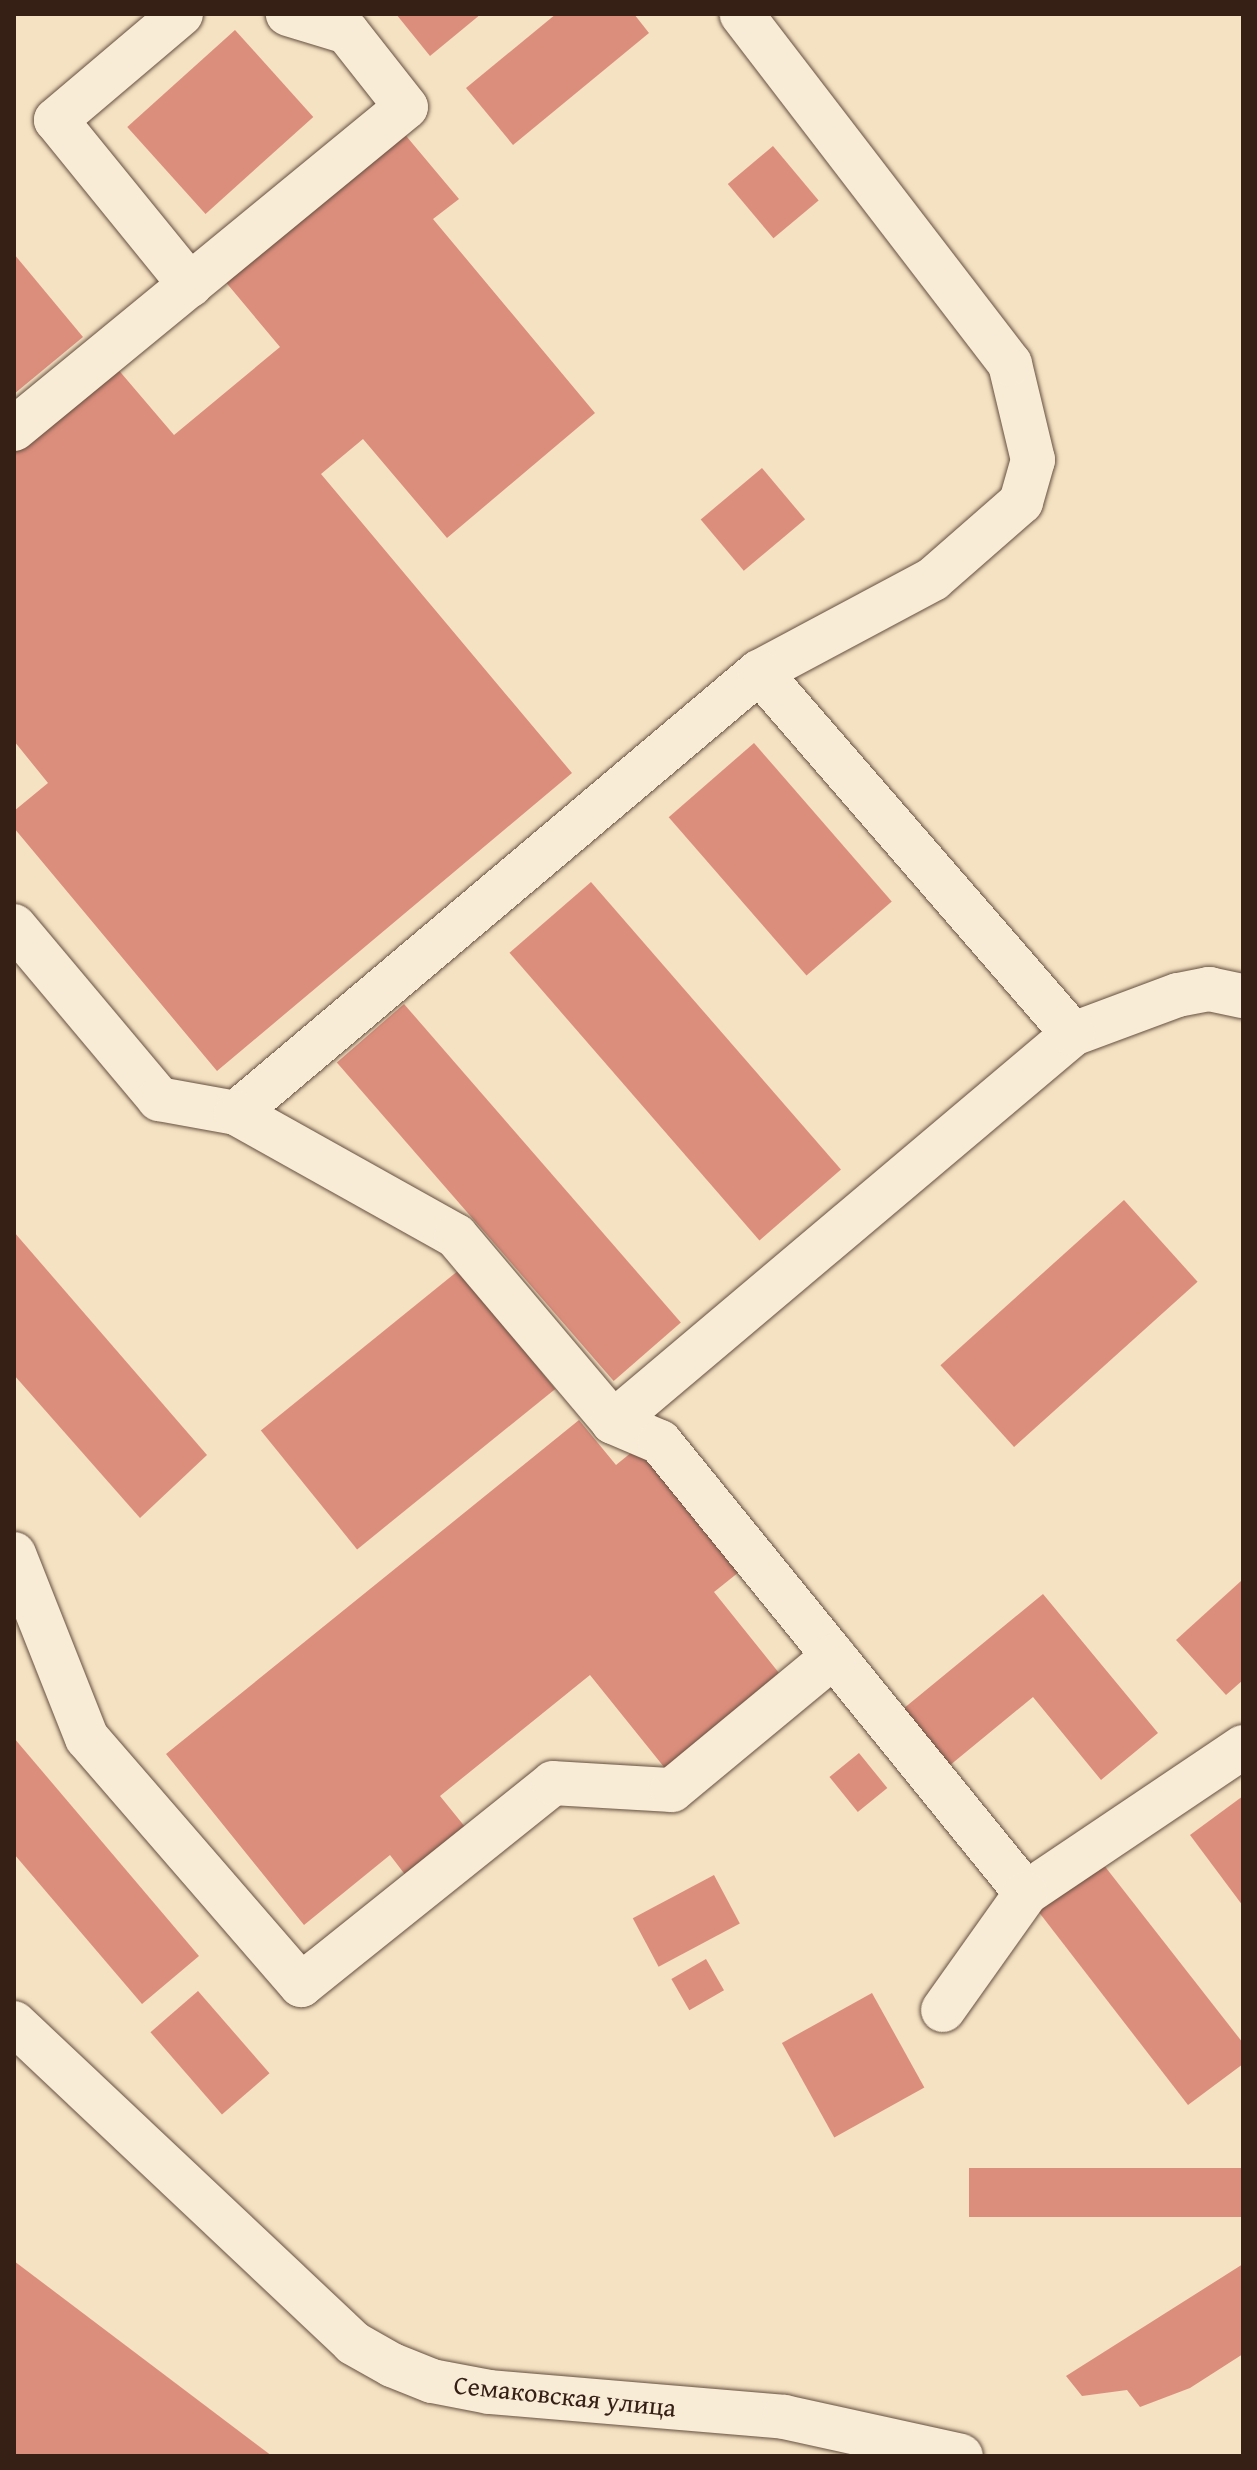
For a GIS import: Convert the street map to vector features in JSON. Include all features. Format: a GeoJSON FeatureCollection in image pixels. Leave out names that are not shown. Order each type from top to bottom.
{"type":"FeatureCollection","features":[{"type":"Feature","properties":{"kind":"street"},"geometry":{"type":"LineString","coordinates":[[181,14],[56,120],[190,285]]}},
{"type":"Feature","properties":{"kind":"street"},"geometry":{"type":"LineString","coordinates":[[14,429],[406,107],[347,32],[288,14]]}},
{"type":"Feature","properties":{"kind":"street"},"geometry":{"type":"LineString","coordinates":[[236,1113],[759,672],[933,579],[1021,502],[1033,460],[1010,364],[741,14]]}},
{"type":"Feature","properties":{"kind":"street"},"geometry":{"type":"LineString","coordinates":[[759,672],[1073,1034]]}},
{"type":"Feature","properties":{"kind":"street"},"geometry":{"type":"LineString","coordinates":[[18,938],[159,1099],[236,1113],[456,1236],[613,1422],[660,1442],[1026,1893]]}},
{"type":"Feature","properties":{"kind":"street"},"geometry":{"type":"LineString","coordinates":[[613,1422],[1073,1034],[1178,995],[1209,989],[1243,996]]}},
{"type":"Feature","properties":{"kind":"street"},"geometry":{"type":"LineString","coordinates":[[14,1554],[87,1738],[301,1985],[553,1783],[672,1790],[834,1656]]}},
{"type":"Feature","properties":{"kind":"street"},"geometry":{"type":"LineString","coordinates":[[943,2010],[1026,1893],[1243,1747]]}},
{"type":"Feature","properties":{"kind":"street","name":"Семаковская улица"},"geometry":{"type":"LineString","coordinates":[[14,2023],[353,2343],[392,2365],[432,2381],[489,2392],[784,2417],[961,2456]]}},
{"type":"Feature","properties":{"kind":"building"},"geometry":{"type":"Polygon","coordinates":[[[396,14],[481,14],[430,56],[396,14]]]}},
{"type":"Feature","properties":{"kind":"building"},"geometry":{"type":"Polygon","coordinates":[[[556,14],[634,14],[649,33],[513,145],[466,88],[556,14]]]}},
{"type":"Feature","properties":{"kind":"building"},"geometry":{"type":"Polygon","coordinates":[[[235,30],[313,117],[206,214],[127,127],[235,30]]]}},
{"type":"Feature","properties":{"kind":"building"},"geometry":{"type":"Polygon","coordinates":[[[402,131],[459,199],[433,219],[595,413],[447,538],[363,439],[321,474],[572,773],[217,1071],[14,828],[14,811],[48,783],[14,741],[14,452],[116,367],[174,435],[280,347],[224,280],[402,131]]]}},
{"type":"Feature","properties":{"kind":"building"},"geometry":{"type":"Polygon","coordinates":[[[773,146],[819,200],[773,238],[728,184],[773,146]]]}},
{"type":"Feature","properties":{"kind":"building"},"geometry":{"type":"Polygon","coordinates":[[[14,254],[83,337],[14,394],[14,254]]]}},
{"type":"Feature","properties":{"kind":"building"},"geometry":{"type":"Polygon","coordinates":[[[762,468],[805,519],[744,571],[701,519],[762,468]]]}},
{"type":"Feature","properties":{"kind":"building"},"geometry":{"type":"Polygon","coordinates":[[[754,743],[892,901],[806,976],[669,817],[754,743]]]}},
{"type":"Feature","properties":{"kind":"building"},"geometry":{"type":"Polygon","coordinates":[[[591,882],[841,1170],[759,1240],[509,953],[591,882]]]}},
{"type":"Feature","properties":{"kind":"building"},"geometry":{"type":"Polygon","coordinates":[[[404,1004],[681,1322],[614,1381],[337,1062],[404,1004]]]}},
{"type":"Feature","properties":{"kind":"building"},"geometry":{"type":"Polygon","coordinates":[[[1124,1200],[1198,1282],[1014,1447],[940,1365],[1124,1200]]]}},
{"type":"Feature","properties":{"kind":"building"},"geometry":{"type":"Polygon","coordinates":[[[14,1232],[207,1455],[140,1518],[14,1375],[14,1232]]]}},
{"type":"Feature","properties":{"kind":"building"},"geometry":{"type":"Polygon","coordinates":[[[459,1270],[555,1389],[357,1549],[261,1430],[459,1270]]]}},
{"type":"Feature","properties":{"kind":"building"},"geometry":{"type":"Polygon","coordinates":[[[579,1420],[616,1465],[643,1443],[744,1568],[714,1592],[783,1678],[668,1772],[590,1675],[440,1796],[470,1833],[410,1881],[390,1855],[304,1925],[166,1754],[579,1420]]]}},
{"type":"Feature","properties":{"kind":"building"},"geometry":{"type":"Polygon","coordinates":[[[1241,1581],[1243,1680],[1226,1695],[1176,1640],[1241,1581]]]}},
{"type":"Feature","properties":{"kind":"building"},"geometry":{"type":"Polygon","coordinates":[[[1043,1594],[1158,1733],[1101,1780],[1033,1697],[949,1766],[903,1709],[1043,1594]]]}},
{"type":"Feature","properties":{"kind":"building"},"geometry":{"type":"Polygon","coordinates":[[[14,1738],[199,1956],[142,2004],[14,1854],[14,1738]]]}},
{"type":"Feature","properties":{"kind":"building"},"geometry":{"type":"Polygon","coordinates":[[[859,1753],[887,1788],[858,1812],[829,1777],[859,1753]]]}},
{"type":"Feature","properties":{"kind":"building"},"geometry":{"type":"Polygon","coordinates":[[[1243,1796],[1243,1906],[1190,1835],[1243,1796]]]}},
{"type":"Feature","properties":{"kind":"building"},"geometry":{"type":"Polygon","coordinates":[[[1103,1864],[1243,2043],[1243,2064],[1188,2105],[1038,1911],[1103,1864]]]}},
{"type":"Feature","properties":{"kind":"building"},"geometry":{"type":"Polygon","coordinates":[[[714,1875],[740,1924],[659,1967],[633,1918],[714,1875]]]}},
{"type":"Feature","properties":{"kind":"building"},"geometry":{"type":"Polygon","coordinates":[[[706,1959],[724,1990],[689,2010],[671,1979],[706,1959]]]}},
{"type":"Feature","properties":{"kind":"building"},"geometry":{"type":"Polygon","coordinates":[[[198,1991],[270,2073],[222,2115],[150,2032],[198,1991]]]}},
{"type":"Feature","properties":{"kind":"building"},"geometry":{"type":"Polygon","coordinates":[[[872,1993],[924,2087],[834,2137],[782,2043],[872,1993]]]}},
{"type":"Feature","properties":{"kind":"building"},"geometry":{"type":"Polygon","coordinates":[[[969,2168],[1243,2168],[1243,2217],[969,2217],[969,2168]]]}},
{"type":"Feature","properties":{"kind":"building"},"geometry":{"type":"Polygon","coordinates":[[[14,2261],[272,2456],[14,2456],[14,2261]]]}},
{"type":"Feature","properties":{"kind":"building"},"geometry":{"type":"Polygon","coordinates":[[[1243,2264],[1243,2354],[1190,2388],[1140,2407],[1127,2390],[1082,2396],[1066,2376],[1243,2264]]]}}]}
